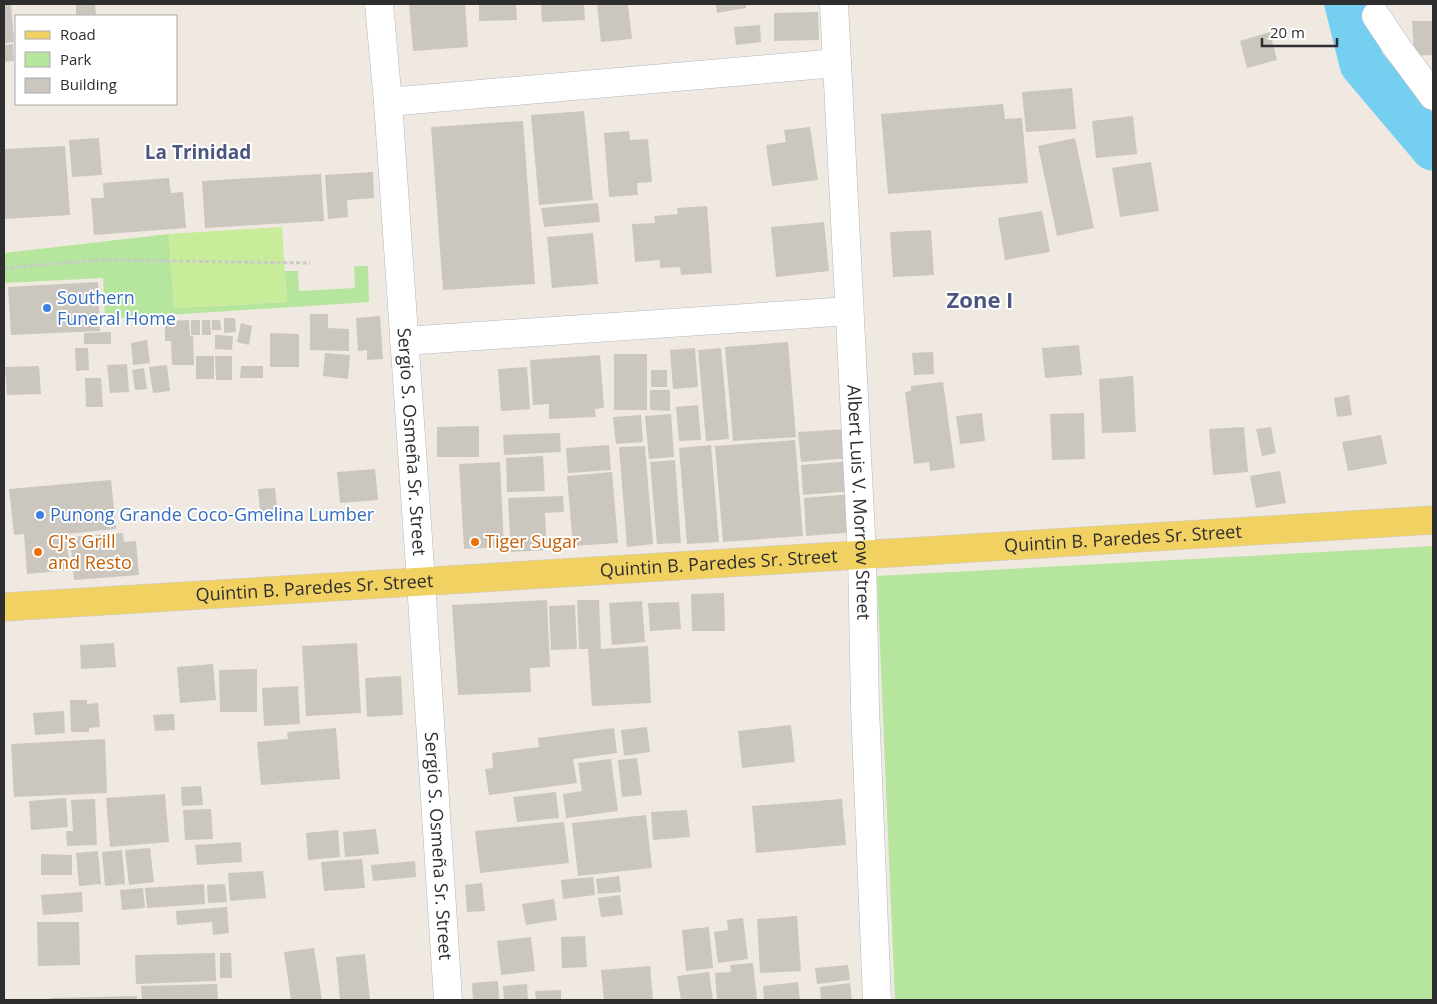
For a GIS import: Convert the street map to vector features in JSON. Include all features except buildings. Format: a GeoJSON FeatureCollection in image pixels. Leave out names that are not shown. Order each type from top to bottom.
{"type":"FeatureCollection","features":[{"type":"Feature","properties":{"kind":"main road","name":"Quintin B. Paredes Sr. Street"},"geometry":{"type":"LineString","coordinates":[[4,607],[1433,520]]}},
{"type":"Feature","properties":{"kind":"street","name":"Sergio S. Osmeña Sr. Street"},"geometry":{"type":"LineString","coordinates":[[379,4],[388,102],[448,1000]]}},
{"type":"Feature","properties":{"kind":"street","name":"Albert Luis V. Morrow Street"},"geometry":{"type":"LineString","coordinates":[[834,4],[862,555],[865,707],[877,1000]]}},
{"type":"Feature","properties":{"kind":"street"},"geometry":{"type":"LineString","coordinates":[[1376,16],[1422,68],[1433,96]]}},
{"type":"Feature","properties":{"kind":"street"},"geometry":{"type":"LineString","coordinates":[[388,102],[837,63]]}},
{"type":"Feature","properties":{"kind":"street"},"geometry":{"type":"LineString","coordinates":[[404,341],[849,310]]}},
{"type":"Feature","properties":{"kind":"path"},"geometry":{"type":"LineString","coordinates":[[4,268],[101,260],[310,263]]}},
{"type":"Feature","properties":{"kind":"green space"},"geometry":{"type":"Polygon","coordinates":[[[282,227],[287,302],[174,308],[169,234],[282,227]]]}},
{"type":"Feature","properties":{"kind":"green space"},"geometry":{"type":"Polygon","coordinates":[[[169,234],[174,308],[287,302],[285,271],[298,271],[299,291],[355,288],[354,266],[368,266],[369,302],[105,319],[103,278],[4,283],[4,253],[169,234]]]}},
{"type":"Feature","properties":{"kind":"green space"},"geometry":{"type":"Polygon","coordinates":[[[1433,546],[1433,1000],[895,1000],[877,576],[1433,546]]]}},
{"type":"Feature","properties":{"kind":"waterway"},"geometry":{"type":"LineString","coordinates":[[1347,4],[1362,64],[1433,148]]}},
{"type":"Feature","properties":{"kind":"place","name":"Southern Funeral Home"},"geometry":{"type":"Point","coordinates":[47,308]}},
{"type":"Feature","properties":{"kind":"place","name":"Punong Grande Coco-Gmelina Lumber"},"geometry":{"type":"Point","coordinates":[40,515]}},
{"type":"Feature","properties":{"kind":"place","name":"Tiger Sugar"},"geometry":{"type":"Point","coordinates":[475,542]}},
{"type":"Feature","properties":{"kind":"place","name":"CJ's Grill and Resto"},"geometry":{"type":"Point","coordinates":[38,552]}},
{"type":"Feature","properties":{"kind":"district","name":"La Trinidad"},"geometry":{"type":"Point","coordinates":[198,152]}},
{"type":"Feature","properties":{"kind":"district","name":"Zone I"},"geometry":{"type":"Point","coordinates":[980,300]}}]}
